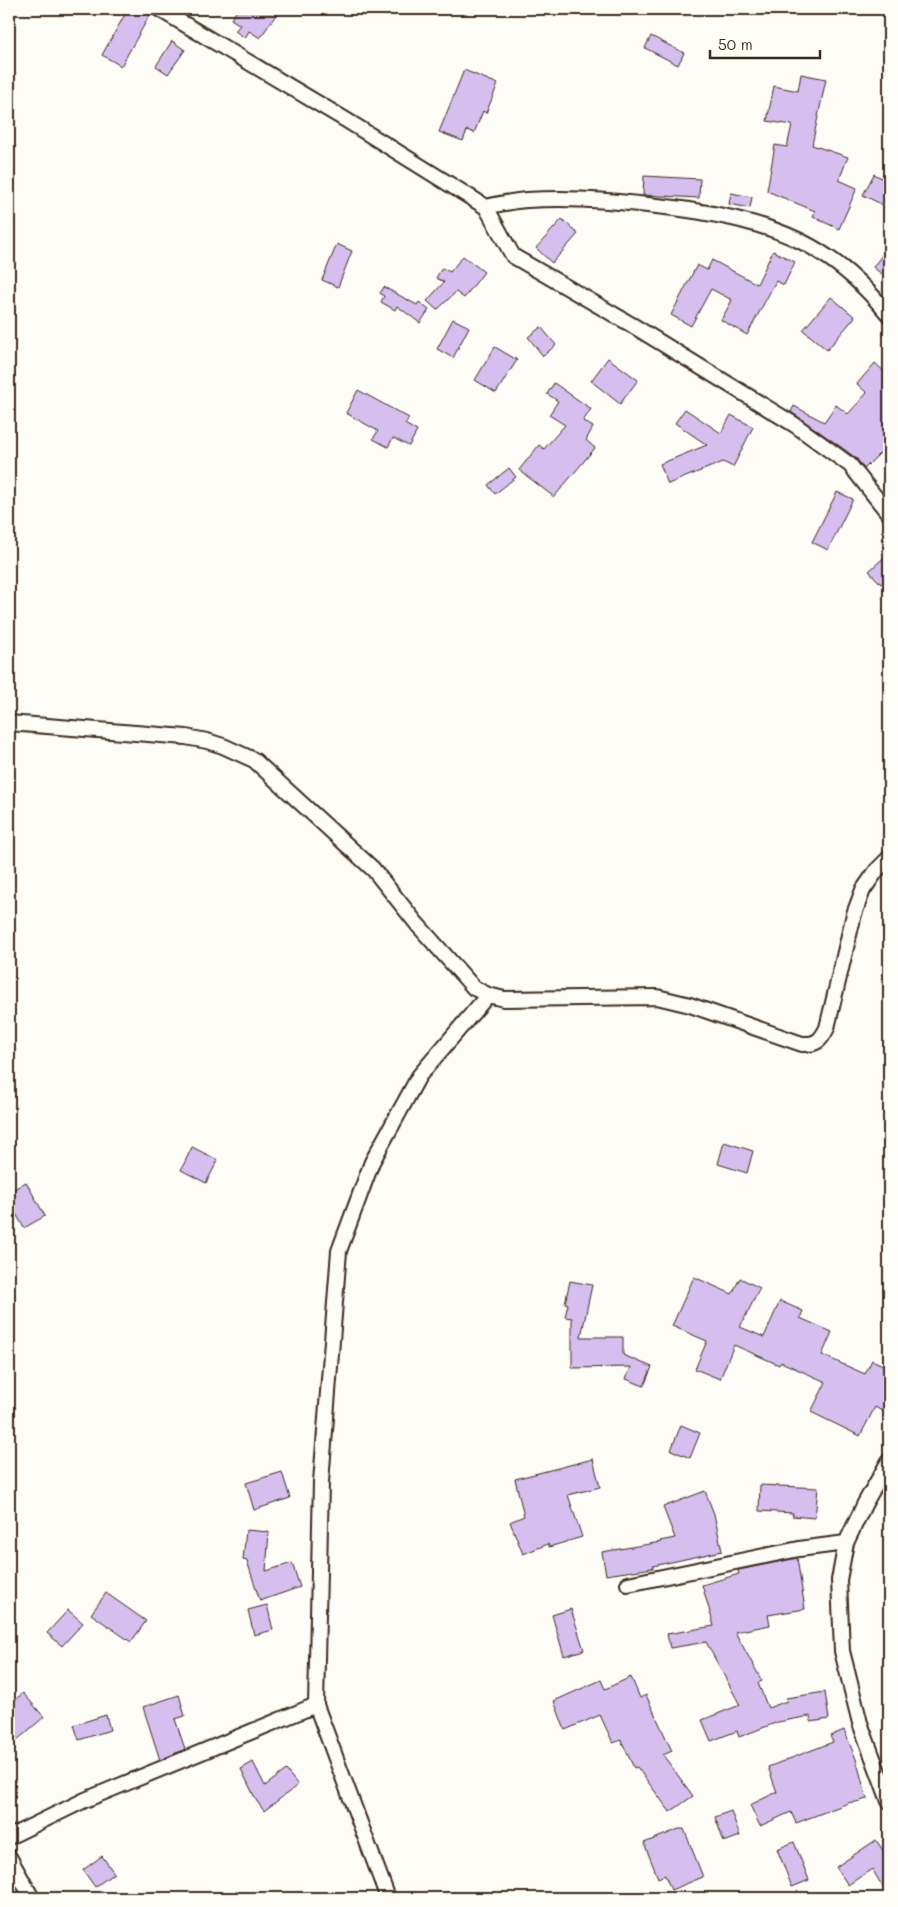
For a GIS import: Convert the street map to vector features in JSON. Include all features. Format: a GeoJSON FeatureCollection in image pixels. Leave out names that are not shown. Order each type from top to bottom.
{"type":"FeatureCollection","features":[{"type":"Feature","properties":{"kind":"street"},"geometry":{"type":"LineString","coordinates":[[159,9],[346,120],[486,207],[513,256],[632,325],[795,425],[850,465],[889,514]]}},
{"type":"Feature","properties":{"kind":"street"},"geometry":{"type":"LineString","coordinates":[[486,207],[526,200],[594,199],[684,209],[745,220],[793,238],[825,255],[868,290],[889,315]]}},
{"type":"Feature","properties":{"kind":"street"},"geometry":{"type":"LineString","coordinates":[[9,723],[186,737],[223,746],[254,760],[373,869],[417,924],[474,988],[488,995],[504,999],[657,997],[690,1004],[802,1044],[813,1045],[821,1040],[828,1028],[854,914],[863,890],[877,870],[889,858]]}},
{"type":"Feature","properties":{"kind":"street"},"geometry":{"type":"LineString","coordinates":[[388,1898],[316,1706],[320,1482],[339,1251],[372,1162],[419,1076],[488,995]]}},
{"type":"Feature","properties":{"kind":"street"},"geometry":{"type":"LineString","coordinates":[[889,1461],[864,1503],[846,1543],[838,1580],[842,1651],[860,1723],[889,1801]]}},
{"type":"Feature","properties":{"kind":"street"},"geometry":{"type":"LineString","coordinates":[[628,1584],[799,1549],[846,1543]]}},
{"type":"Feature","properties":{"kind":"street"},"geometry":{"type":"LineString","coordinates":[[9,1837],[85,1800],[316,1706]]}},
{"type":"Feature","properties":{"kind":"street"},"geometry":{"type":"LineString","coordinates":[[9,1857],[32,1898]]}},
{"type":"Feature","properties":{"kind":"building"},"geometry":{"type":"Polygon","coordinates":[[[128,9],[144,9],[151,13],[121,66],[102,55],[128,9]]]}},
{"type":"Feature","properties":{"kind":"building"},"geometry":{"type":"Polygon","coordinates":[[[238,9],[280,9],[260,38],[249,31],[245,38],[235,31],[240,25],[231,19],[238,9]]]}},
{"type":"Feature","properties":{"kind":"building"},"geometry":{"type":"Polygon","coordinates":[[[651,36],[684,53],[678,65],[645,48],[651,36]]]}},
{"type":"Feature","properties":{"kind":"building"},"geometry":{"type":"Polygon","coordinates":[[[172,41],[185,50],[168,74],[156,66],[172,41]]]}},
{"type":"Feature","properties":{"kind":"building"},"geometry":{"type":"Polygon","coordinates":[[[464,70],[498,84],[486,113],[483,111],[474,133],[467,130],[463,141],[439,132],[464,70]]]}},
{"type":"Feature","properties":{"kind":"building"},"geometry":{"type":"Polygon","coordinates":[[[801,74],[826,79],[812,145],[848,157],[839,180],[857,188],[839,229],[813,217],[815,211],[767,191],[775,145],[787,147],[792,125],[767,121],[774,86],[798,91],[801,74]]]}},
{"type":"Feature","properties":{"kind":"building"},"geometry":{"type":"Polygon","coordinates":[[[874,174],[889,182],[889,208],[863,195],[874,174]]]}},
{"type":"Feature","properties":{"kind":"building"},"geometry":{"type":"Polygon","coordinates":[[[644,176],[700,179],[699,198],[643,195],[644,176]]]}},
{"type":"Feature","properties":{"kind":"building"},"geometry":{"type":"Polygon","coordinates":[[[731,193],[752,197],[750,208],[729,204],[731,193]]]}},
{"type":"Feature","properties":{"kind":"building"},"geometry":{"type":"Polygon","coordinates":[[[562,219],[578,234],[552,263],[536,248],[562,219]]]}},
{"type":"Feature","properties":{"kind":"building"},"geometry":{"type":"Polygon","coordinates":[[[337,244],[352,251],[338,287],[322,280],[337,244]]]}},
{"type":"Feature","properties":{"kind":"building"},"geometry":{"type":"Polygon","coordinates":[[[889,246],[889,280],[873,267],[889,246]]]}},
{"type":"Feature","properties":{"kind":"building"},"geometry":{"type":"Polygon","coordinates":[[[773,251],[795,262],[784,285],[776,281],[747,335],[721,320],[732,300],[711,289],[691,326],[671,315],[697,265],[707,270],[712,260],[757,284],[773,251]]]}},
{"type":"Feature","properties":{"kind":"building"},"geometry":{"type":"Polygon","coordinates":[[[463,256],[484,272],[464,298],[456,292],[437,310],[427,301],[444,282],[436,278],[442,268],[450,272],[463,256]]]}},
{"type":"Feature","properties":{"kind":"building"},"geometry":{"type":"Polygon","coordinates":[[[384,287],[417,305],[419,302],[429,310],[420,323],[397,306],[395,310],[381,302],[384,296],[380,293],[384,287]]]}},
{"type":"Feature","properties":{"kind":"building"},"geometry":{"type":"Polygon","coordinates":[[[831,297],[855,317],[827,350],[803,330],[831,297]]]}},
{"type":"Feature","properties":{"kind":"building"},"geometry":{"type":"Polygon","coordinates":[[[453,319],[469,327],[453,358],[437,349],[453,319]]]}},
{"type":"Feature","properties":{"kind":"building"},"geometry":{"type":"Polygon","coordinates":[[[541,327],[556,345],[543,356],[528,337],[541,327]]]}},
{"type":"Feature","properties":{"kind":"building"},"geometry":{"type":"Polygon","coordinates":[[[495,347],[517,360],[496,393],[475,380],[495,347]]]}},
{"type":"Feature","properties":{"kind":"building"},"geometry":{"type":"Polygon","coordinates":[[[608,358],[638,380],[620,404],[591,381],[608,358]]]}},
{"type":"Feature","properties":{"kind":"building"},"geometry":{"type":"Polygon","coordinates":[[[875,363],[889,376],[889,444],[864,469],[857,459],[791,412],[794,406],[824,422],[836,405],[848,414],[867,393],[857,384],[875,363]]]}},
{"type":"Feature","properties":{"kind":"building"},"geometry":{"type":"Polygon","coordinates":[[[554,383],[591,409],[583,421],[593,427],[586,440],[595,448],[554,497],[519,470],[539,445],[544,449],[565,425],[549,415],[558,401],[547,394],[554,383]]]}},
{"type":"Feature","properties":{"kind":"building"},"geometry":{"type":"Polygon","coordinates":[[[358,390],[409,418],[405,424],[417,431],[409,446],[393,438],[388,447],[373,439],[378,431],[346,413],[358,390]]]}},
{"type":"Feature","properties":{"kind":"building"},"geometry":{"type":"Polygon","coordinates":[[[685,409],[721,433],[731,415],[753,427],[733,467],[723,462],[668,484],[660,464],[707,445],[675,423],[685,409]]]}},
{"type":"Feature","properties":{"kind":"building"},"geometry":{"type":"Polygon","coordinates":[[[509,468],[516,477],[495,494],[488,485],[509,468]]]}},
{"type":"Feature","properties":{"kind":"building"},"geometry":{"type":"Polygon","coordinates":[[[837,492],[853,499],[828,550],[812,542],[837,492]]]}},
{"type":"Feature","properties":{"kind":"building"},"geometry":{"type":"Polygon","coordinates":[[[889,553],[889,576],[881,584],[869,571],[889,553]]]}},
{"type":"Feature","properties":{"kind":"building"},"geometry":{"type":"Polygon","coordinates":[[[724,1142],[753,1151],[747,1173],[718,1164],[724,1142]]]}},
{"type":"Feature","properties":{"kind":"building"},"geometry":{"type":"Polygon","coordinates":[[[192,1147],[218,1160],[206,1183],[181,1170],[192,1147]]]}},
{"type":"Feature","properties":{"kind":"building"},"geometry":{"type":"Polygon","coordinates":[[[26,1182],[45,1216],[24,1228],[9,1201],[9,1192],[26,1182]]]}},
{"type":"Feature","properties":{"kind":"building"},"geometry":{"type":"Polygon","coordinates":[[[694,1277],[732,1294],[740,1278],[760,1288],[740,1327],[764,1337],[780,1301],[803,1311],[800,1318],[832,1332],[822,1355],[865,1374],[872,1360],[889,1368],[889,1397],[882,1411],[875,1407],[860,1436],[811,1412],[826,1382],[781,1362],[779,1365],[734,1345],[720,1379],[695,1369],[707,1341],[672,1326],[694,1277]]]}},
{"type":"Feature","properties":{"kind":"building"},"geometry":{"type":"Polygon","coordinates":[[[570,1281],[592,1285],[581,1337],[623,1337],[623,1355],[652,1367],[644,1386],[626,1379],[631,1367],[572,1368],[572,1318],[565,1317],[568,1304],[565,1303],[570,1281]]]}},
{"type":"Feature","properties":{"kind":"building"},"geometry":{"type":"Polygon","coordinates":[[[681,1425],[700,1433],[690,1458],[671,1450],[681,1425]]]}},
{"type":"Feature","properties":{"kind":"building"},"geometry":{"type":"Polygon","coordinates":[[[593,1459],[600,1487],[568,1495],[582,1537],[549,1547],[548,1544],[523,1554],[510,1522],[524,1516],[515,1479],[593,1459]]]}},
{"type":"Feature","properties":{"kind":"building"},"geometry":{"type":"Polygon","coordinates":[[[282,1472],[290,1498],[254,1510],[246,1483],[282,1472]]]}},
{"type":"Feature","properties":{"kind":"building"},"geometry":{"type":"Polygon","coordinates":[[[760,1485],[818,1488],[815,1518],[792,1516],[793,1513],[759,1511],[760,1485]]]}},
{"type":"Feature","properties":{"kind":"building"},"geometry":{"type":"Polygon","coordinates":[[[705,1491],[714,1514],[722,1551],[653,1566],[653,1568],[606,1575],[602,1552],[675,1538],[663,1507],[705,1491]]]}},
{"type":"Feature","properties":{"kind":"building"},"geometry":{"type":"Polygon","coordinates":[[[246,1530],[269,1532],[266,1571],[292,1563],[300,1587],[260,1601],[247,1561],[243,1560],[246,1530]]]}},
{"type":"Feature","properties":{"kind":"building"},"geometry":{"type":"Polygon","coordinates":[[[797,1558],[805,1609],[768,1615],[770,1625],[735,1632],[762,1681],[758,1683],[768,1708],[787,1701],[786,1698],[825,1692],[829,1719],[811,1722],[810,1716],[778,1722],[739,1737],[737,1731],[711,1741],[702,1720],[740,1705],[706,1642],[670,1648],[667,1634],[714,1626],[702,1585],[739,1574],[738,1570],[797,1558]]]}},
{"type":"Feature","properties":{"kind":"building"},"geometry":{"type":"Polygon","coordinates":[[[106,1593],[146,1621],[131,1642],[91,1614],[106,1593]]]}},
{"type":"Feature","properties":{"kind":"building"},"geometry":{"type":"Polygon","coordinates":[[[267,1605],[273,1630],[254,1635],[248,1610],[267,1605]]]}},
{"type":"Feature","properties":{"kind":"building"},"geometry":{"type":"Polygon","coordinates":[[[571,1609],[584,1650],[564,1656],[552,1615],[571,1609]]]}},
{"type":"Feature","properties":{"kind":"building"},"geometry":{"type":"Polygon","coordinates":[[[68,1610],[83,1623],[62,1646],[47,1633],[68,1610]]]}},
{"type":"Feature","properties":{"kind":"building"},"geometry":{"type":"Polygon","coordinates":[[[631,1677],[640,1698],[646,1695],[672,1751],[663,1755],[693,1796],[670,1812],[637,1767],[634,1768],[621,1740],[613,1743],[600,1715],[565,1730],[554,1701],[601,1680],[605,1689],[631,1677]]]}},
{"type":"Feature","properties":{"kind":"building"},"geometry":{"type":"Polygon","coordinates":[[[23,1693],[44,1717],[9,1747],[9,1705],[23,1693]]]}},
{"type":"Feature","properties":{"kind":"building"},"geometry":{"type":"Polygon","coordinates":[[[179,1695],[185,1716],[175,1719],[185,1749],[160,1760],[143,1707],[179,1695]]]}},
{"type":"Feature","properties":{"kind":"building"},"geometry":{"type":"Polygon","coordinates":[[[106,1715],[110,1730],[79,1740],[74,1725],[106,1715]]]}},
{"type":"Feature","properties":{"kind":"building"},"geometry":{"type":"Polygon","coordinates":[[[844,1730],[856,1759],[867,1799],[851,1802],[796,1823],[791,1812],[760,1826],[750,1805],[777,1792],[768,1767],[833,1742],[830,1736],[844,1730]]]}},
{"type":"Feature","properties":{"kind":"building"},"geometry":{"type":"Polygon","coordinates":[[[253,1762],[265,1786],[286,1770],[298,1785],[264,1811],[256,1800],[241,1769],[253,1762]]]}},
{"type":"Feature","properties":{"kind":"building"},"geometry":{"type":"Polygon","coordinates":[[[731,1811],[740,1836],[724,1842],[715,1817],[731,1811]]]}},
{"type":"Feature","properties":{"kind":"building"},"geometry":{"type":"Polygon","coordinates":[[[679,1829],[684,1829],[703,1877],[671,1890],[665,1875],[658,1878],[644,1843],[679,1829]]]}},
{"type":"Feature","properties":{"kind":"building"},"geometry":{"type":"Polygon","coordinates":[[[876,1840],[889,1859],[889,1897],[872,1869],[848,1885],[836,1867],[876,1840]]]}},
{"type":"Feature","properties":{"kind":"building"},"geometry":{"type":"Polygon","coordinates":[[[794,1842],[809,1880],[792,1887],[777,1849],[794,1842]]]}},
{"type":"Feature","properties":{"kind":"building"},"geometry":{"type":"Polygon","coordinates":[[[102,1856],[114,1873],[95,1887],[83,1870],[102,1856]]]}}]}
